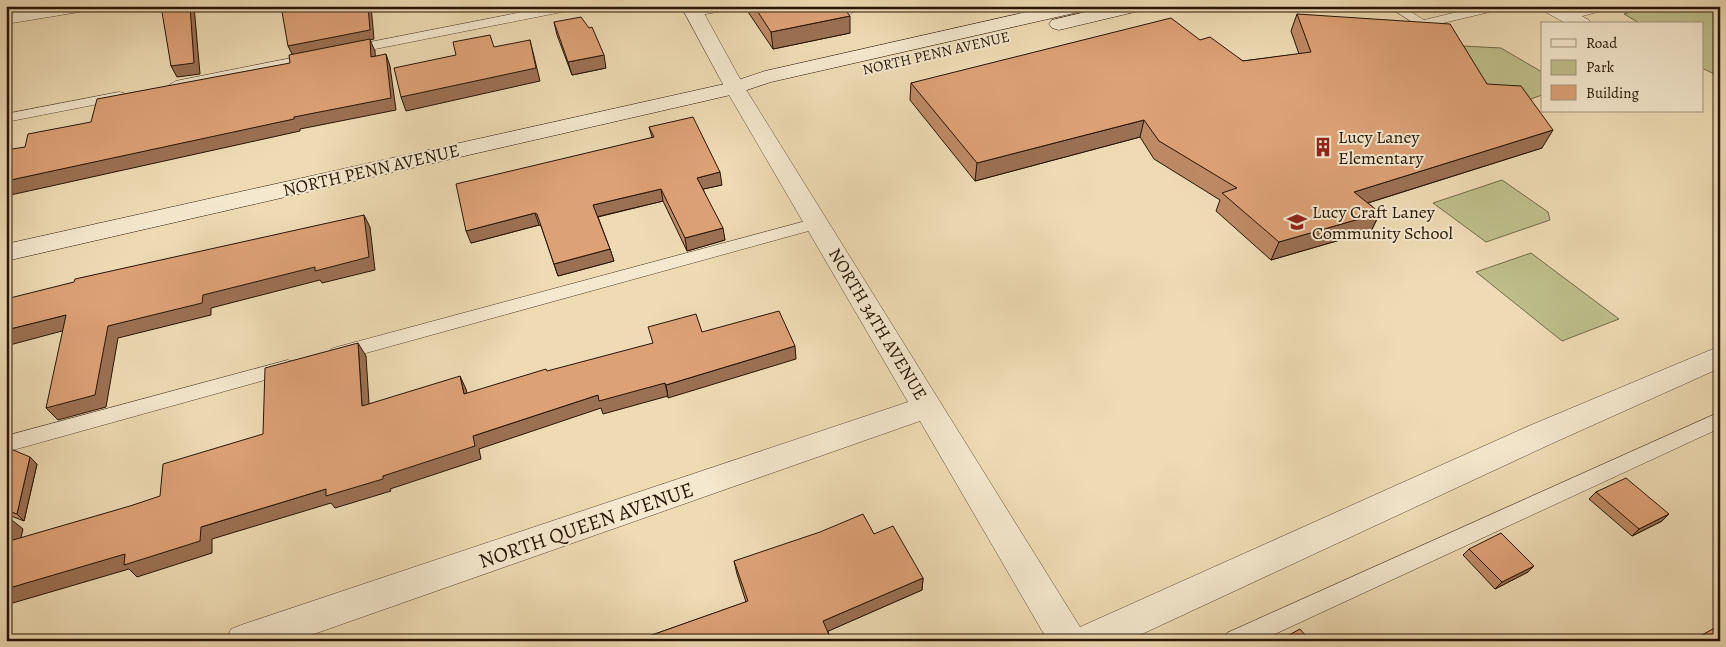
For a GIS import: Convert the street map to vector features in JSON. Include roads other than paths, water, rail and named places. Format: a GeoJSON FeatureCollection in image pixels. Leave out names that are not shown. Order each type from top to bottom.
{"type":"FeatureCollection","features":[{"type":"Feature","properties":{"kind":"street"},"geometry":{"type":"LineString","coordinates":[[6,18],[79,6]]}},
{"type":"Feature","properties":{"kind":"street","name":"NORTH PENN AVENUE"},"geometry":{"type":"LineString","coordinates":[[6,253],[735,88],[765,77],[1079,6]]}},
{"type":"Feature","properties":{"kind":"street","name":"NORTH PENN AVENUE"},"geometry":{"type":"LineString","coordinates":[[735,88],[774,91],[1136,6]]}},
{"type":"Feature","properties":{"kind":"street"},"geometry":{"type":"LineString","coordinates":[[1549,6],[1575,20]]}},
{"type":"Feature","properties":{"kind":"street","name":"NORTH 34TH AVENUE"},"geometry":{"type":"LineString","coordinates":[[692,9],[735,88],[1068,641]]}},
{"type":"Feature","properties":{"kind":"street"},"geometry":{"type":"LineString","coordinates":[[1088,641],[1542,434],[1720,356]]}},
{"type":"Feature","properties":{"kind":"street","name":"NORTH QUEEN AVENUE"},"geometry":{"type":"LineString","coordinates":[[244,641],[927,407]]}},
{"type":"Feature","properties":{"kind":"lane"},"geometry":{"type":"LineString","coordinates":[[162,87],[572,6]]}},
{"type":"Feature","properties":{"kind":"lane"},"geometry":{"type":"LineString","coordinates":[[692,9],[729,6]]}},
{"type":"Feature","properties":{"kind":"lane"},"geometry":{"type":"LineString","coordinates":[[1393,6],[1422,24],[1494,7],[1492,6]]}},
{"type":"Feature","properties":{"kind":"lane"},"geometry":{"type":"LineString","coordinates":[[1575,20],[1604,6]]}},
{"type":"Feature","properties":{"kind":"lane"},"geometry":{"type":"LineString","coordinates":[[6,118],[133,93]]}},
{"type":"Feature","properties":{"kind":"lane"},"geometry":{"type":"LineString","coordinates":[[323,358],[817,223]]}},
{"type":"Feature","properties":{"kind":"lane"},"geometry":{"type":"LineString","coordinates":[[6,444],[304,363]]}},
{"type":"Feature","properties":{"kind":"lane"},"geometry":{"type":"LineString","coordinates":[[1235,641],[1720,419]]}},
{"type":"Feature","properties":{"kind":"place","name":"Lucy Laney Elementary"},"geometry":{"type":"Point","coordinates":[1323,147]}},
{"type":"Feature","properties":{"kind":"place","name":"Lucy Craft Laney Community School"},"geometry":{"type":"Point","coordinates":[1297,222]}}]}
